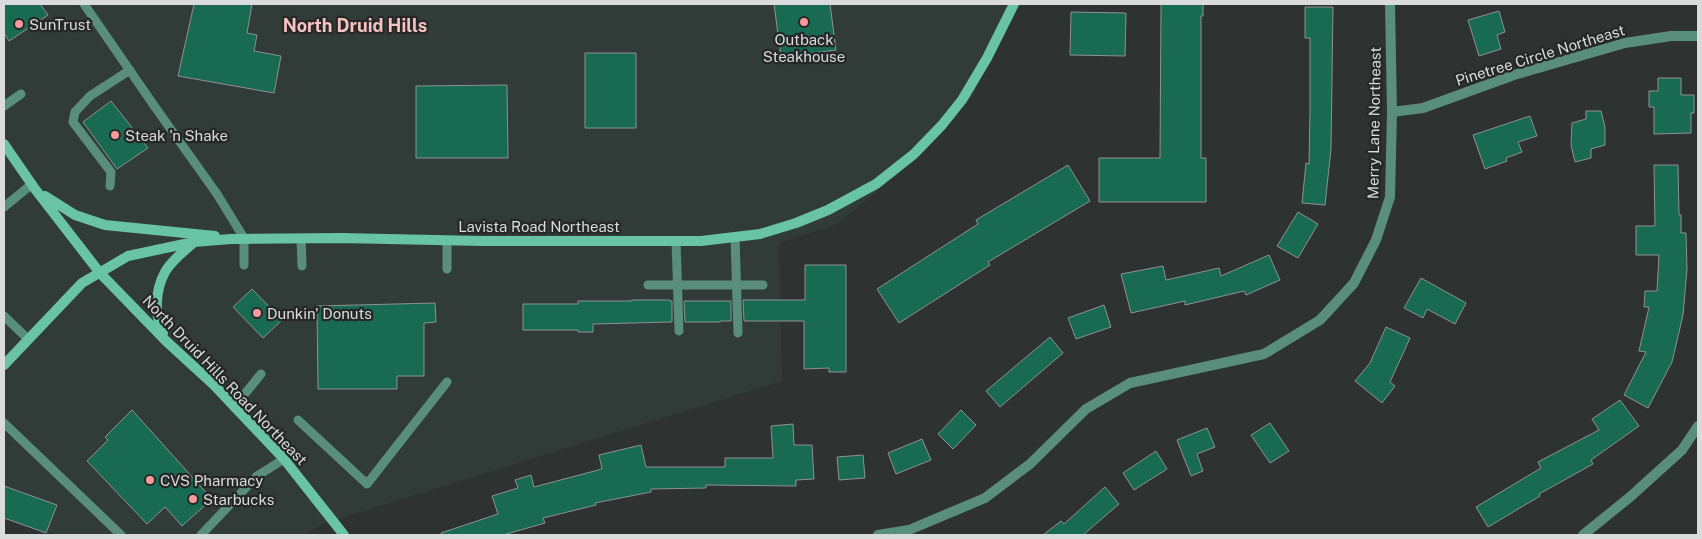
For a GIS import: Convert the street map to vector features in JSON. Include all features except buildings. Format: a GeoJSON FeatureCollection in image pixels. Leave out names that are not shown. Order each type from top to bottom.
{"type":"FeatureCollection","features":[{"type":"Feature","properties":{"kind":"main road","name":"Lavista Road Northeast"},"geometry":{"type":"LineString","coordinates":[[4,365],[82,283],[128,256],[194,242],[244,238],[701,241],[760,234],[796,224],[828,210],[876,184],[896,170],[931,136],[962,100],[987,58],[1014,4]]}},
{"type":"Feature","properties":{"kind":"main road","name":"North Druid Hills Road Northeast"},"geometry":{"type":"LineString","coordinates":[[4,144],[100,273],[284,458],[344,535]]}},
{"type":"Feature","properties":{"kind":"main road"},"geometry":{"type":"LineString","coordinates":[[34,186],[75,215],[105,224],[231,239]]}},
{"type":"Feature","properties":{"kind":"main road"},"geometry":{"type":"LineString","coordinates":[[166,341],[157,320],[156,305],[160,286],[165,272],[177,257],[194,242]]}},
{"type":"Feature","properties":{"kind":"street","name":"Merry Lane Northeast"},"geometry":{"type":"LineString","coordinates":[[878,535],[909,530],[985,498],[1030,464],[1086,410],[1130,383],[1264,354],[1320,320],[1354,283],[1376,240],[1390,197],[1392,112],[1390,4]]}},
{"type":"Feature","properties":{"kind":"street","name":"Pinetree Circle Northeast"},"geometry":{"type":"LineString","coordinates":[[1392,112],[1423,108],[1514,76],[1625,43],[1671,36],[1698,36]]}},
{"type":"Feature","properties":{"kind":"street"},"geometry":{"type":"LineString","coordinates":[[1583,535],[1630,497],[1682,450],[1698,426]]}},
{"type":"Feature","properties":{"kind":"lane"},"geometry":{"type":"LineString","coordinates":[[84,4],[217,194],[244,238],[244,266]]}},
{"type":"Feature","properties":{"kind":"lane"},"geometry":{"type":"LineString","coordinates":[[110,186],[111,172],[73,122],[75,112],[90,96],[130,70]]}},
{"type":"Feature","properties":{"kind":"lane"},"geometry":{"type":"LineString","coordinates":[[4,106],[21,94]]}},
{"type":"Feature","properties":{"kind":"lane"},"geometry":{"type":"LineString","coordinates":[[4,207],[34,186]]}},
{"type":"Feature","properties":{"kind":"lane"},"geometry":{"type":"LineString","coordinates":[[735,237],[738,333]]}},
{"type":"Feature","properties":{"kind":"lane"},"geometry":{"type":"LineString","coordinates":[[301,238],[302,266]]}},
{"type":"Feature","properties":{"kind":"lane"},"geometry":{"type":"LineString","coordinates":[[447,240],[447,269]]}},
{"type":"Feature","properties":{"kind":"lane"},"geometry":{"type":"LineString","coordinates":[[676,241],[679,330]]}},
{"type":"Feature","properties":{"kind":"lane"},"geometry":{"type":"LineString","coordinates":[[648,285],[763,285]]}},
{"type":"Feature","properties":{"kind":"lane"},"geometry":{"type":"LineString","coordinates":[[4,316],[28,339]]}},
{"type":"Feature","properties":{"kind":"lane"},"geometry":{"type":"LineString","coordinates":[[234,407],[261,374]]}},
{"type":"Feature","properties":{"kind":"lane"},"geometry":{"type":"LineString","coordinates":[[298,420],[367,484],[446,382]]}},
{"type":"Feature","properties":{"kind":"lane"},"geometry":{"type":"LineString","coordinates":[[4,423],[121,535]]}},
{"type":"Feature","properties":{"kind":"lane"},"geometry":{"type":"LineString","coordinates":[[200,535],[257,476],[284,458]]}},
{"type":"Feature","properties":{"kind":"shaded area"},"geometry":{"type":"Polygon","coordinates":[[[4,4],[1019,4],[972,97],[913,162],[837,224],[779,243],[782,381],[322,524],[304,535],[57,535],[44,530],[4,494],[4,4]]]}},
{"type":"Feature","properties":{"kind":"place","name":"Outback Steakhouse"},"geometry":{"type":"Point","coordinates":[804,22]}},
{"type":"Feature","properties":{"kind":"place","name":"SunTrust"},"geometry":{"type":"Point","coordinates":[19,24]}},
{"type":"Feature","properties":{"kind":"place","name":"Steak 'n Shake"},"geometry":{"type":"Point","coordinates":[115,135]}},
{"type":"Feature","properties":{"kind":"place","name":"Dunkin' Donuts"},"geometry":{"type":"Point","coordinates":[257,313]}},
{"type":"Feature","properties":{"kind":"place","name":"CVS Pharmacy"},"geometry":{"type":"Point","coordinates":[150,480]}},
{"type":"Feature","properties":{"kind":"place","name":"Starbucks"},"geometry":{"type":"Point","coordinates":[193,499]}},
{"type":"Feature","properties":{"kind":"district","name":"North Druid Hills"},"geometry":{"type":"Point","coordinates":[355,25]}}]}
